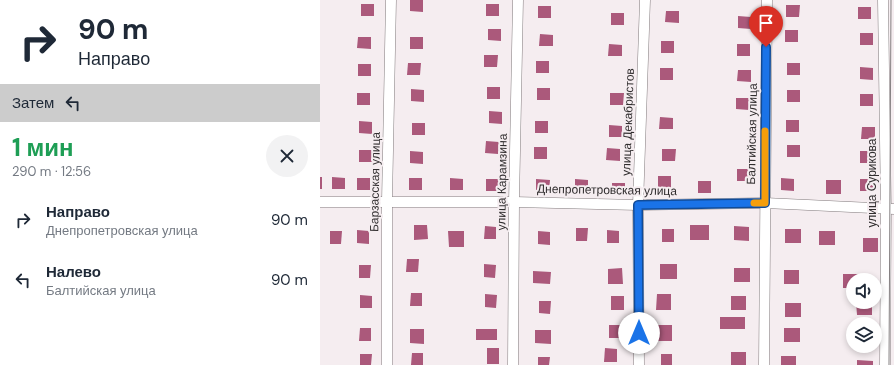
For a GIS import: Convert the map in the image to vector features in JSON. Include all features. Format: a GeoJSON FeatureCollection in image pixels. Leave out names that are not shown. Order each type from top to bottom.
{"type":"FeatureCollection","features":[{"type":"Feature","properties":{"kind":"street","name":"Барзасская улица"},"geometry":{"type":"LineString","coordinates":[[387,365],[387,201],[392,0]]}},
{"type":"Feature","properties":{"kind":"street","name":"улица Карамзина"},"geometry":{"type":"LineString","coordinates":[[513,365],[514,202],[518,0]]}},
{"type":"Feature","properties":{"kind":"street","name":"улица Декабристов"},"geometry":{"type":"LineString","coordinates":[[639,365],[638,205],[645,0]]}},
{"type":"Feature","properties":{"kind":"street","name":"Балтийская улица"},"geometry":{"type":"LineString","coordinates":[[764,365],[767,0]]}},
{"type":"Feature","properties":{"kind":"street","name":"улица Сурикова"},"geometry":{"type":"LineString","coordinates":[[883,0],[890,209],[884,365]]}},
{"type":"Feature","properties":{"kind":"street","name":"Днепропетровская улица"},"geometry":{"type":"LineString","coordinates":[[320,202],[514,202],[638,205],[765,203],[890,209]]}},
{"type":"Feature","properties":{"kind":"building"},"geometry":{"type":"Polygon","coordinates":[[[410,0],[423,0],[423,12],[410,11],[410,0]]]}},
{"type":"Feature","properties":{"kind":"building"},"geometry":{"type":"Polygon","coordinates":[[[361,4],[374,4],[374,16],[361,16],[361,4]]]}},
{"type":"Feature","properties":{"kind":"building"},"geometry":{"type":"Polygon","coordinates":[[[486,4],[499,4],[499,16],[486,16],[486,4]]]}},
{"type":"Feature","properties":{"kind":"building"},"geometry":{"type":"Polygon","coordinates":[[[786,5],[800,5],[799,17],[786,17],[786,5]]]}},
{"type":"Feature","properties":{"kind":"building"},"geometry":{"type":"Polygon","coordinates":[[[538,6],[551,6],[551,18],[538,18],[538,6]]]}},
{"type":"Feature","properties":{"kind":"building"},"geometry":{"type":"Polygon","coordinates":[[[858,7],[871,7],[871,19],[858,19],[858,7]]]}},
{"type":"Feature","properties":{"kind":"building"},"geometry":{"type":"Polygon","coordinates":[[[666,11],[679,11],[679,23],[665,22],[666,11]]]}},
{"type":"Feature","properties":{"kind":"building"},"geometry":{"type":"Polygon","coordinates":[[[611,13],[624,13],[624,25],[611,25],[611,13]]]}},
{"type":"Feature","properties":{"kind":"building"},"geometry":{"type":"Polygon","coordinates":[[[738,16],[751,17],[751,29],[738,28],[738,16]]]}},
{"type":"Feature","properties":{"kind":"building"},"geometry":{"type":"Polygon","coordinates":[[[488,29],[501,29],[501,41],[488,40],[488,29]]]}},
{"type":"Feature","properties":{"kind":"building"},"geometry":{"type":"Polygon","coordinates":[[[785,30],[798,30],[798,42],[785,42],[785,30]]]}},
{"type":"Feature","properties":{"kind":"building"},"geometry":{"type":"Polygon","coordinates":[[[860,33],[873,33],[873,45],[860,45],[860,33]]]}},
{"type":"Feature","properties":{"kind":"building"},"geometry":{"type":"Polygon","coordinates":[[[540,34],[553,35],[553,46],[539,46],[540,34]]]}},
{"type":"Feature","properties":{"kind":"building"},"geometry":{"type":"Polygon","coordinates":[[[358,37],[371,37],[371,49],[357,48],[358,37]]]}},
{"type":"Feature","properties":{"kind":"building"},"geometry":{"type":"Polygon","coordinates":[[[410,37],[423,37],[423,49],[410,49],[410,37]]]}},
{"type":"Feature","properties":{"kind":"building"},"geometry":{"type":"Polygon","coordinates":[[[661,41],[674,41],[674,53],[661,53],[661,41]]]}},
{"type":"Feature","properties":{"kind":"building"},"geometry":{"type":"Polygon","coordinates":[[[609,44],[622,45],[622,56],[608,56],[609,44]]]}},
{"type":"Feature","properties":{"kind":"building"},"geometry":{"type":"Polygon","coordinates":[[[737,44],[750,44],[750,56],[737,56],[737,44]]]}},
{"type":"Feature","properties":{"kind":"building"},"geometry":{"type":"Polygon","coordinates":[[[484,55],[498,55],[497,67],[484,67],[484,55]]]}},
{"type":"Feature","properties":{"kind":"building"},"geometry":{"type":"Polygon","coordinates":[[[536,61],[549,61],[549,73],[536,73],[536,61]]]}},
{"type":"Feature","properties":{"kind":"building"},"geometry":{"type":"Polygon","coordinates":[[[408,63],[421,63],[420,75],[407,75],[408,63]]]}},
{"type":"Feature","properties":{"kind":"building"},"geometry":{"type":"Polygon","coordinates":[[[787,63],[800,63],[800,75],[787,75],[787,63]]]}},
{"type":"Feature","properties":{"kind":"building"},"geometry":{"type":"Polygon","coordinates":[[[358,64],[371,64],[371,76],[358,76],[358,64]]]}},
{"type":"Feature","properties":{"kind":"building"},"geometry":{"type":"Polygon","coordinates":[[[860,67],[873,68],[873,80],[860,79],[860,67]]]}},
{"type":"Feature","properties":{"kind":"building"},"geometry":{"type":"Polygon","coordinates":[[[660,68],[673,68],[673,80],[660,80],[660,68]]]}},
{"type":"Feature","properties":{"kind":"building"},"geometry":{"type":"Polygon","coordinates":[[[738,70],[751,70],[751,82],[737,81],[738,70]]]}},
{"type":"Feature","properties":{"kind":"building"},"geometry":{"type":"Polygon","coordinates":[[[487,87],[500,87],[500,99],[487,99],[487,87]]]}},
{"type":"Feature","properties":{"kind":"building"},"geometry":{"type":"Polygon","coordinates":[[[537,88],[550,88],[550,100],[537,100],[537,88]]]}},
{"type":"Feature","properties":{"kind":"building"},"geometry":{"type":"Polygon","coordinates":[[[411,89],[424,90],[424,102],[411,101],[411,89]]]}},
{"type":"Feature","properties":{"kind":"building"},"geometry":{"type":"Polygon","coordinates":[[[787,90],[800,90],[800,102],[787,102],[787,90]]]}},
{"type":"Feature","properties":{"kind":"building"},"geometry":{"type":"Polygon","coordinates":[[[357,93],[370,93],[370,105],[357,105],[357,93]]]}},
{"type":"Feature","properties":{"kind":"building"},"geometry":{"type":"Polygon","coordinates":[[[610,93],[624,93],[623,105],[610,105],[610,93]]]}},
{"type":"Feature","properties":{"kind":"building"},"geometry":{"type":"Polygon","coordinates":[[[860,94],[873,94],[873,106],[860,106],[860,94]]]}},
{"type":"Feature","properties":{"kind":"building"},"geometry":{"type":"Polygon","coordinates":[[[736,98],[750,98],[749,110],[736,109],[736,98]]]}},
{"type":"Feature","properties":{"kind":"building"},"geometry":{"type":"Polygon","coordinates":[[[489,111],[502,112],[502,124],[489,123],[489,111]]]}},
{"type":"Feature","properties":{"kind":"building"},"geometry":{"type":"Polygon","coordinates":[[[660,117],[673,118],[673,129],[659,129],[660,117]]]}},
{"type":"Feature","properties":{"kind":"building"},"geometry":{"type":"Polygon","coordinates":[[[786,120],[799,120],[799,132],[786,132],[786,120]]]}},
{"type":"Feature","properties":{"kind":"building"},"geometry":{"type":"Polygon","coordinates":[[[359,121],[372,122],[372,134],[359,133],[359,121]]]}},
{"type":"Feature","properties":{"kind":"building"},"geometry":{"type":"Polygon","coordinates":[[[535,121],[548,121],[548,133],[535,133],[535,121]]]}},
{"type":"Feature","properties":{"kind":"building"},"geometry":{"type":"Polygon","coordinates":[[[412,123],[425,123],[425,135],[412,135],[412,123]]]}},
{"type":"Feature","properties":{"kind":"building"},"geometry":{"type":"Polygon","coordinates":[[[609,125],[622,126],[622,137],[609,137],[609,125]]]}},
{"type":"Feature","properties":{"kind":"building"},"geometry":{"type":"Polygon","coordinates":[[[862,127],[875,127],[875,139],[861,139],[862,127]]]}},
{"type":"Feature","properties":{"kind":"building"},"geometry":{"type":"Polygon","coordinates":[[[486,141],[499,142],[498,154],[485,153],[486,141]]]}},
{"type":"Feature","properties":{"kind":"building"},"geometry":{"type":"Polygon","coordinates":[[[787,145],[800,145],[800,157],[787,157],[787,145]]]}},
{"type":"Feature","properties":{"kind":"building"},"geometry":{"type":"Polygon","coordinates":[[[534,147],[547,147],[547,159],[534,159],[534,147]]]}},
{"type":"Feature","properties":{"kind":"building"},"geometry":{"type":"Polygon","coordinates":[[[607,148],[620,149],[620,161],[606,160],[607,148]]]}},
{"type":"Feature","properties":{"kind":"building"},"geometry":{"type":"Polygon","coordinates":[[[662,149],[676,149],[675,161],[662,161],[662,149]]]}},
{"type":"Feature","properties":{"kind":"building"},"geometry":{"type":"Polygon","coordinates":[[[359,150],[372,150],[372,162],[359,162],[359,150]]]}},
{"type":"Feature","properties":{"kind":"building"},"geometry":{"type":"Polygon","coordinates":[[[410,151],[423,152],[423,164],[410,163],[410,151]]]}},
{"type":"Feature","properties":{"kind":"building"},"geometry":{"type":"Polygon","coordinates":[[[860,151],[873,151],[873,163],[860,163],[860,151]]]}},
{"type":"Feature","properties":{"kind":"building"},"geometry":{"type":"Polygon","coordinates":[[[737,169],[750,169],[750,181],[737,181],[737,169]]]}},
{"type":"Feature","properties":{"kind":"building"},"geometry":{"type":"Polygon","coordinates":[[[658,176],[671,176],[671,188],[658,188],[658,176]]]}},
{"type":"Feature","properties":{"kind":"building"},"geometry":{"type":"Polygon","coordinates":[[[320,177],[322,177],[322,189],[320,189],[320,177]]]}},
{"type":"Feature","properties":{"kind":"building"},"geometry":{"type":"Polygon","coordinates":[[[332,177],[345,178],[345,189],[332,189],[332,177]]]}},
{"type":"Feature","properties":{"kind":"building"},"geometry":{"type":"Polygon","coordinates":[[[357,178],[370,178],[370,190],[357,190],[357,178]]]}},
{"type":"Feature","properties":{"kind":"building"},"geometry":{"type":"Polygon","coordinates":[[[409,178],[422,178],[422,190],[409,190],[409,178]]]}},
{"type":"Feature","properties":{"kind":"building"},"geometry":{"type":"Polygon","coordinates":[[[450,178],[463,179],[463,190],[450,190],[450,178]]]}},
{"type":"Feature","properties":{"kind":"building"},"geometry":{"type":"Polygon","coordinates":[[[781,178],[794,179],[794,191],[781,190],[781,178]]]}},
{"type":"Feature","properties":{"kind":"building"},"geometry":{"type":"Polygon","coordinates":[[[486,179],[499,179],[499,191],[486,191],[486,179]]]}},
{"type":"Feature","properties":{"kind":"building"},"geometry":{"type":"Polygon","coordinates":[[[536,179],[550,180],[549,191],[536,191],[536,179]]]}},
{"type":"Feature","properties":{"kind":"building"},"geometry":{"type":"Polygon","coordinates":[[[575,179],[588,180],[588,191],[575,191],[575,179]]]}},
{"type":"Feature","properties":{"kind":"building"},"geometry":{"type":"Polygon","coordinates":[[[860,179],[873,179],[873,191],[860,191],[860,179]]]}},
{"type":"Feature","properties":{"kind":"building"},"geometry":{"type":"Polygon","coordinates":[[[826,180],[841,180],[841,194],[826,194],[826,180]]]}},
{"type":"Feature","properties":{"kind":"building"},"geometry":{"type":"Polygon","coordinates":[[[698,181],[711,181],[711,193],[698,193],[698,181]]]}},
{"type":"Feature","properties":{"kind":"building"},"geometry":{"type":"Polygon","coordinates":[[[612,183],[625,183],[625,195],[612,195],[612,183]]]}},
{"type":"Feature","properties":{"kind":"building"},"geometry":{"type":"Polygon","coordinates":[[[414,225],[427,225],[428,239],[414,240],[414,225]]]}},
{"type":"Feature","properties":{"kind":"building"},"geometry":{"type":"Polygon","coordinates":[[[690,225],[709,225],[709,240],[690,240],[690,225]]]}},
{"type":"Feature","properties":{"kind":"building"},"geometry":{"type":"Polygon","coordinates":[[[485,226],[496,227],[496,239],[484,239],[485,226]]]}},
{"type":"Feature","properties":{"kind":"building"},"geometry":{"type":"Polygon","coordinates":[[[734,226],[749,227],[749,241],[734,240],[734,226]]]}},
{"type":"Feature","properties":{"kind":"building"},"geometry":{"type":"Polygon","coordinates":[[[576,228],[588,228],[587,241],[576,241],[576,228]]]}},
{"type":"Feature","properties":{"kind":"building"},"geometry":{"type":"Polygon","coordinates":[[[662,229],[674,229],[674,242],[662,242],[662,229]]]}},
{"type":"Feature","properties":{"kind":"building"},"geometry":{"type":"Polygon","coordinates":[[[785,229],[801,229],[801,243],[785,243],[785,229]]]}},
{"type":"Feature","properties":{"kind":"building"},"geometry":{"type":"Polygon","coordinates":[[[357,230],[369,231],[369,244],[357,243],[357,230]]]}},
{"type":"Feature","properties":{"kind":"building"},"geometry":{"type":"Polygon","coordinates":[[[607,230],[619,231],[619,243],[607,243],[607,230]]]}},
{"type":"Feature","properties":{"kind":"building"},"geometry":{"type":"Polygon","coordinates":[[[330,231],[342,231],[341,244],[330,244],[330,231]]]}},
{"type":"Feature","properties":{"kind":"building"},"geometry":{"type":"Polygon","coordinates":[[[448,231],[464,231],[464,247],[449,247],[448,231]]]}},
{"type":"Feature","properties":{"kind":"building"},"geometry":{"type":"Polygon","coordinates":[[[538,231],[550,232],[550,245],[538,244],[538,231]]]}},
{"type":"Feature","properties":{"kind":"building"},"geometry":{"type":"Polygon","coordinates":[[[819,231],[835,231],[835,245],[819,245],[819,231]]]}},
{"type":"Feature","properties":{"kind":"building"},"geometry":{"type":"Polygon","coordinates":[[[863,238],[878,238],[878,252],[863,252],[863,238]]]}},
{"type":"Feature","properties":{"kind":"building"},"geometry":{"type":"Polygon","coordinates":[[[407,259],[419,259],[418,272],[406,272],[407,259]]]}},
{"type":"Feature","properties":{"kind":"building"},"geometry":{"type":"Polygon","coordinates":[[[484,264],[496,265],[495,278],[484,277],[484,264]]]}},
{"type":"Feature","properties":{"kind":"building"},"geometry":{"type":"Polygon","coordinates":[[[660,264],[677,264],[677,279],[660,279],[660,264]]]}},
{"type":"Feature","properties":{"kind":"building"},"geometry":{"type":"Polygon","coordinates":[[[359,265],[371,265],[370,278],[359,278],[359,265]]]}},
{"type":"Feature","properties":{"kind":"building"},"geometry":{"type":"Polygon","coordinates":[[[622,268],[623,284],[608,284],[608,269],[622,268]]]}},
{"type":"Feature","properties":{"kind":"building"},"geometry":{"type":"Polygon","coordinates":[[[734,268],[750,268],[750,282],[734,282],[734,268]]]}},
{"type":"Feature","properties":{"kind":"building"},"geometry":{"type":"Polygon","coordinates":[[[784,270],[799,270],[799,284],[784,284],[784,270]]]}},
{"type":"Feature","properties":{"kind":"building"},"geometry":{"type":"Polygon","coordinates":[[[533,271],[551,272],[550,284],[533,283],[533,271]]]}},
{"type":"Feature","properties":{"kind":"building"},"geometry":{"type":"Polygon","coordinates":[[[843,274],[846,274],[846,288],[843,288],[843,274]]]}},
{"type":"Feature","properties":{"kind":"building"},"geometry":{"type":"Polygon","coordinates":[[[411,293],[422,293],[422,306],[410,306],[411,293]]]}},
{"type":"Feature","properties":{"kind":"building"},"geometry":{"type":"Polygon","coordinates":[[[485,294],[497,295],[496,308],[485,307],[485,294]]]}},
{"type":"Feature","properties":{"kind":"building"},"geometry":{"type":"Polygon","coordinates":[[[657,294],[671,294],[671,310],[656,310],[657,294]]]}},
{"type":"Feature","properties":{"kind":"building"},"geometry":{"type":"Polygon","coordinates":[[[360,295],[372,296],[372,308],[360,308],[360,295]]]}},
{"type":"Feature","properties":{"kind":"building"},"geometry":{"type":"Polygon","coordinates":[[[611,296],[624,296],[624,310],[611,310],[611,296]]]}},
{"type":"Feature","properties":{"kind":"building"},"geometry":{"type":"Polygon","coordinates":[[[731,296],[746,296],[746,310],[731,310],[731,296]]]}},
{"type":"Feature","properties":{"kind":"building"},"geometry":{"type":"Polygon","coordinates":[[[539,301],[551,301],[550,314],[539,313],[539,301]]]}},
{"type":"Feature","properties":{"kind":"building"},"geometry":{"type":"Polygon","coordinates":[[[785,303],[801,303],[801,317],[785,317],[785,303]]]}},
{"type":"Feature","properties":{"kind":"building"},"geometry":{"type":"Polygon","coordinates":[[[857,309],[872,309],[872,315],[857,315],[857,309]]]}},
{"type":"Feature","properties":{"kind":"building"},"geometry":{"type":"Polygon","coordinates":[[[720,317],[745,317],[745,329],[720,329],[720,317]]]}},
{"type":"Feature","properties":{"kind":"building"},"geometry":{"type":"Polygon","coordinates":[[[609,325],[621,325],[622,338],[609,338],[609,325]]]}},
{"type":"Feature","properties":{"kind":"building"},"geometry":{"type":"Polygon","coordinates":[[[656,325],[672,325],[672,341],[656,341],[656,325]]]}},
{"type":"Feature","properties":{"kind":"building"},"geometry":{"type":"Polygon","coordinates":[[[360,328],[371,328],[371,341],[359,341],[360,328]]]}},
{"type":"Feature","properties":{"kind":"building"},"geometry":{"type":"Polygon","coordinates":[[[784,328],[800,328],[800,342],[784,342],[784,328]]]}},
{"type":"Feature","properties":{"kind":"building"},"geometry":{"type":"Polygon","coordinates":[[[410,329],[424,329],[424,344],[410,343],[410,329]]]}},
{"type":"Feature","properties":{"kind":"building"},"geometry":{"type":"Polygon","coordinates":[[[476,329],[497,329],[497,340],[476,340],[476,329]]]}},
{"type":"Feature","properties":{"kind":"building"},"geometry":{"type":"Polygon","coordinates":[[[535,330],[551,330],[551,344],[535,343],[535,330]]]}},
{"type":"Feature","properties":{"kind":"building"},"geometry":{"type":"Polygon","coordinates":[[[487,348],[499,348],[499,364],[487,364],[487,348]]]}},
{"type":"Feature","properties":{"kind":"building"},"geometry":{"type":"Polygon","coordinates":[[[605,348],[617,349],[617,362],[604,362],[605,348]]]}},
{"type":"Feature","properties":{"kind":"building"},"geometry":{"type":"Polygon","coordinates":[[[731,352],[746,352],[746,365],[731,365],[731,352]]]}},
{"type":"Feature","properties":{"kind":"building"},"geometry":{"type":"Polygon","coordinates":[[[412,353],[423,353],[423,365],[411,365],[412,353]]]}},
{"type":"Feature","properties":{"kind":"building"},"geometry":{"type":"Polygon","coordinates":[[[360,354],[372,354],[371,365],[360,365],[360,354]]]}},
{"type":"Feature","properties":{"kind":"building"},"geometry":{"type":"Polygon","coordinates":[[[661,354],[672,354],[672,365],[661,365],[661,354]]]}},
{"type":"Feature","properties":{"kind":"building"},"geometry":{"type":"Polygon","coordinates":[[[781,356],[796,356],[796,365],[781,365],[781,356]]]}},
{"type":"Feature","properties":{"kind":"building"},"geometry":{"type":"Polygon","coordinates":[[[538,357],[550,357],[549,365],[538,365],[538,357]]]}},
{"type":"Feature","properties":{"kind":"building"},"geometry":{"type":"Polygon","coordinates":[[[857,360],[873,361],[873,365],[857,365],[857,360]]]}},
{"type":"Feature","properties":{"kind":"tram line"},"geometry":{"type":"LineString","coordinates":[[889,365],[891,0]]}},
{"type":"Feature","properties":{"kind":"slow traffic"},"geometry":{"type":"LineString","coordinates":[[754,203],[765,203],[765,131]]}},
{"type":"Feature","properties":{"kind":"route"},"geometry":{"type":"LineString","coordinates":[[639,333],[638,205],[765,203],[766,47]]}}]}
